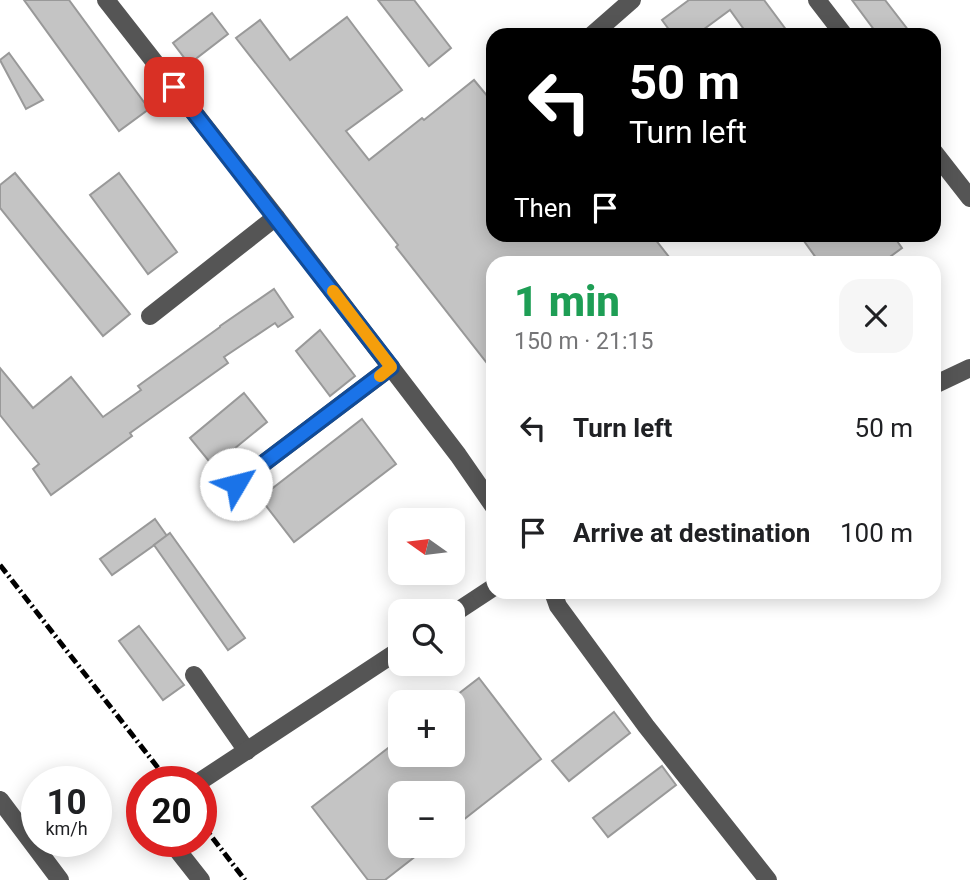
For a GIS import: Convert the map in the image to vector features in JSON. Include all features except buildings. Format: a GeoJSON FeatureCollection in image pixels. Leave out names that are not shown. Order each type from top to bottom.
{"type":"FeatureCollection","features":[{"type":"Feature","properties":{"kind":"street"},"geometry":{"type":"LineString","coordinates":[[106,0],[276,217],[486,495]]}},
{"type":"Feature","properties":{"kind":"street"},"geometry":{"type":"LineString","coordinates":[[600,28],[632,0]]}},
{"type":"Feature","properties":{"kind":"street"},"geometry":{"type":"LineString","coordinates":[[817,0],[839,28]]}},
{"type":"Feature","properties":{"kind":"street"},"geometry":{"type":"LineString","coordinates":[[941,161],[970,198]]}},
{"type":"Feature","properties":{"kind":"street"},"geometry":{"type":"LineString","coordinates":[[150,316],[276,217]]}},
{"type":"Feature","properties":{"kind":"street"},"geometry":{"type":"LineString","coordinates":[[236,484],[391,367]]}},
{"type":"Feature","properties":{"kind":"street"},"geometry":{"type":"LineString","coordinates":[[941,382],[970,368]]}},
{"type":"Feature","properties":{"kind":"street"},"geometry":{"type":"LineString","coordinates":[[465,606],[486,592]]}},
{"type":"Feature","properties":{"kind":"street"},"geometry":{"type":"LineString","coordinates":[[556,599],[646,726],[768,880]]}},
{"type":"Feature","properties":{"kind":"street"},"geometry":{"type":"LineString","coordinates":[[217,770],[388,658]]}},
{"type":"Feature","properties":{"kind":"street"},"geometry":{"type":"LineString","coordinates":[[194,675],[247,751]]}},
{"type":"Feature","properties":{"kind":"street"},"geometry":{"type":"LineString","coordinates":[[0,800],[60,880]]}},
{"type":"Feature","properties":{"kind":"street"},"geometry":{"type":"LineString","coordinates":[[183,857],[201,880]]}},
{"type":"Feature","properties":{"kind":"railway"},"geometry":{"type":"LineString","coordinates":[[0,565],[157,766]]}},
{"type":"Feature","properties":{"kind":"railway"},"geometry":{"type":"LineString","coordinates":[[217,844],[245,880]]}},
{"type":"Feature","properties":{"kind":"slow traffic"},"geometry":{"type":"LineString","coordinates":[[333,291],[391,367],[380,376]]}},
{"type":"Feature","properties":{"kind":"route"},"geometry":{"type":"LineString","coordinates":[[174,87],[391,367],[236,484]]}}]}
